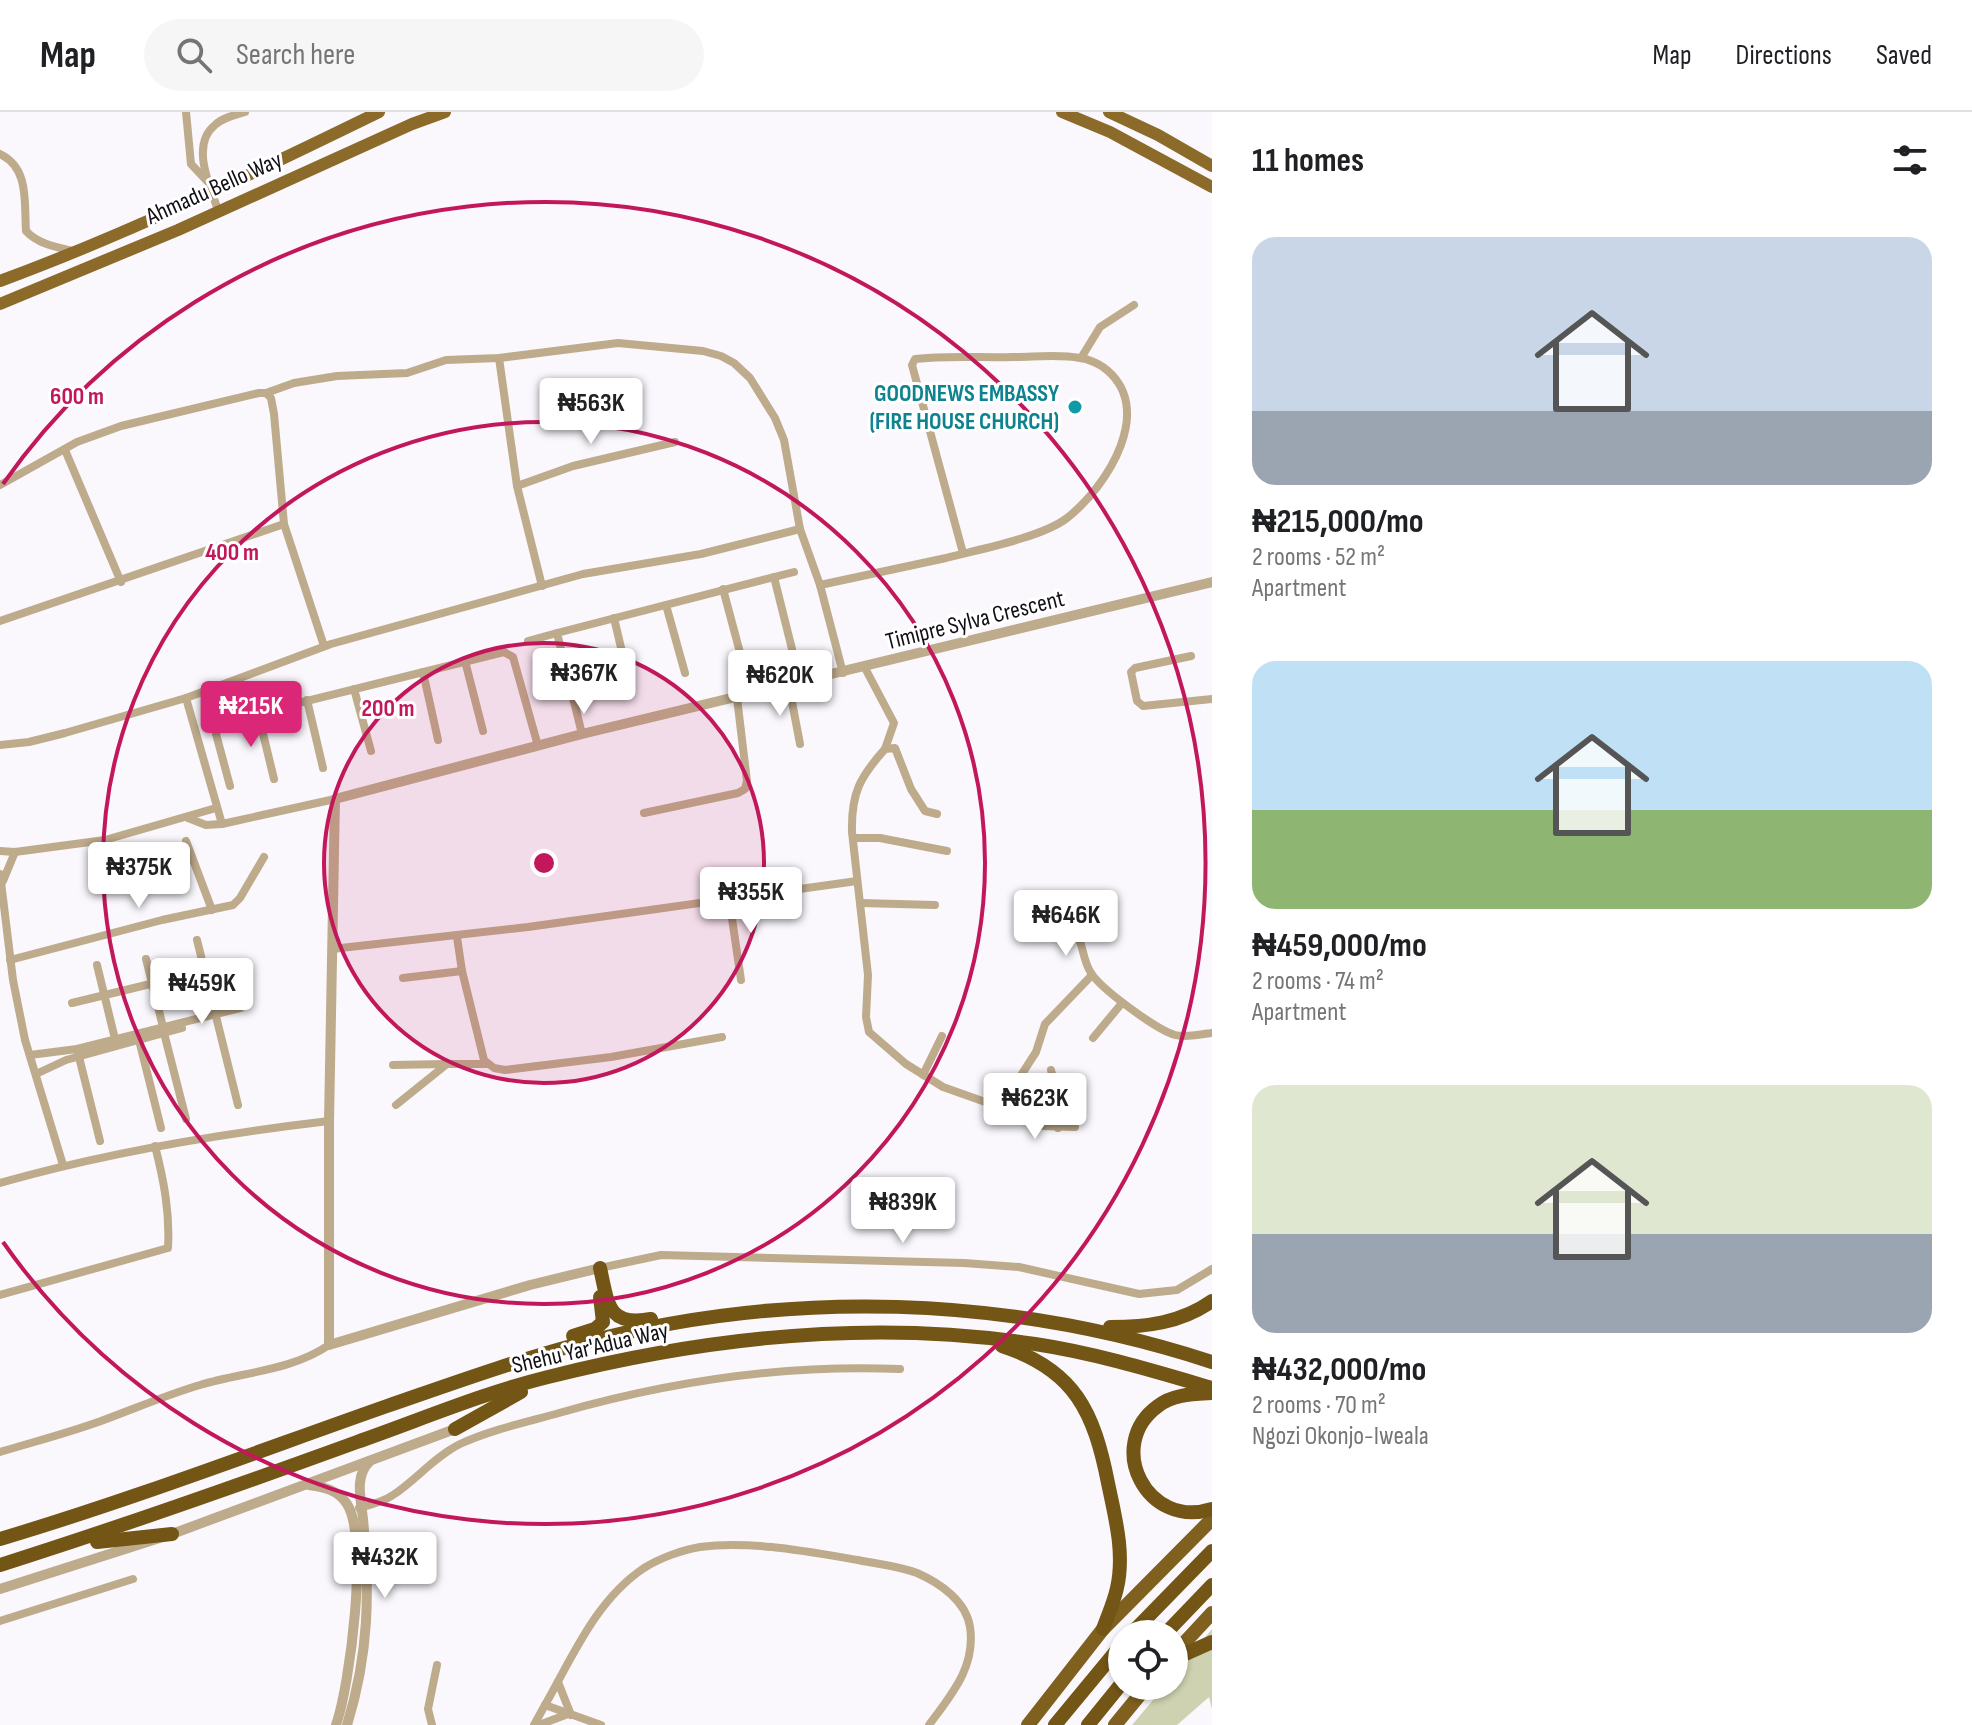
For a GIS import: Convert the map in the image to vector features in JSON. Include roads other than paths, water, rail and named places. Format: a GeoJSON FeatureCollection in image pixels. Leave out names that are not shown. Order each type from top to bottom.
{"type":"FeatureCollection","features":[{"type":"Feature","properties":{"kind":"highway"},"geometry":{"type":"LineString","coordinates":[[596,1268],[610,1305],[616,1315],[625,1321],[636,1322],[694,1312],[731,1315]]}},
{"type":"Feature","properties":{"kind":"highway"},"geometry":{"type":"LineString","coordinates":[[520,1361],[540,1348],[588,1332],[603,1322],[596,1268]]}},
{"type":"Feature","properties":{"kind":"highway"},"geometry":{"type":"LineString","coordinates":[[1086,1327],[1139,1327],[1167,1323],[1212,1301]]}},
{"type":"Feature","properties":{"kind":"highway","name":"Shehu Yar'Adua Way"},"geometry":{"type":"LineString","coordinates":[[0,1539],[520,1361],[596,1340],[731,1315],[826,1307],[926,1307],[998,1313],[1086,1327],[1212,1362]]}},
{"type":"Feature","properties":{"kind":"highway","name":"Shehu Yar'Adua Way"},"geometry":{"type":"LineString","coordinates":[[0,1565],[545,1378],[652,1354],[760,1338],[873,1333],[975,1337],[1080,1352],[1212,1390]]}},
{"type":"Feature","properties":{"kind":"highway"},"geometry":{"type":"LineString","coordinates":[[975,1337],[1026,1354],[1044,1364],[1070,1385],[1092,1420],[1103,1458],[1119,1546],[1117,1587],[1103,1629]]}},
{"type":"Feature","properties":{"kind":"highway"},"geometry":{"type":"LineString","coordinates":[[455,1429],[545,1378]]}},
{"type":"Feature","properties":{"kind":"highway"},"geometry":{"type":"LineString","coordinates":[[1212,1390],[1158,1405],[1145,1419],[1133,1454],[1139,1480],[1156,1501],[1171,1509],[1190,1512],[1212,1509]]}},
{"type":"Feature","properties":{"kind":"highway"},"geometry":{"type":"LineString","coordinates":[[1028,1725],[1103,1629],[1212,1519]]}},
{"type":"Feature","properties":{"kind":"highway"},"geometry":{"type":"LineString","coordinates":[[53,1549],[113,1539],[172,1534]]}},
{"type":"Feature","properties":{"kind":"highway"},"geometry":{"type":"LineString","coordinates":[[1145,1620],[1212,1551]]}},
{"type":"Feature","properties":{"kind":"highway"},"geometry":{"type":"LineString","coordinates":[[1178,1620],[1212,1585]]}},
{"type":"Feature","properties":{"kind":"highway"},"geometry":{"type":"LineString","coordinates":[[1188,1640],[1212,1613]]}},
{"type":"Feature","properties":{"kind":"highway"},"geometry":{"type":"LineString","coordinates":[[1188,1651],[1212,1642]]}},
{"type":"Feature","properties":{"kind":"highway"},"geometry":{"type":"LineString","coordinates":[[1055,1725],[1108,1661]]}},
{"type":"Feature","properties":{"kind":"highway"},"geometry":{"type":"LineString","coordinates":[[1088,1725],[1108,1700]]}},
{"type":"Feature","properties":{"kind":"highway"},"geometry":{"type":"LineString","coordinates":[[1115,1725],[1136,1700]]}},
{"type":"Feature","properties":{"kind":"main road","name":"Ahmadu Bello Way"},"geometry":{"type":"LineString","coordinates":[[0,281],[78,252],[210,187],[379,112]]}},
{"type":"Feature","properties":{"kind":"main road","name":"Ahmadu Bello Way"},"geometry":{"type":"LineString","coordinates":[[0,304],[178,230],[445,112]]}},
{"type":"Feature","properties":{"kind":"main road"},"geometry":{"type":"LineString","coordinates":[[1062,112],[1110,132],[1212,187]]}},
{"type":"Feature","properties":{"kind":"main road"},"geometry":{"type":"LineString","coordinates":[[1109,112],[1212,166]]}},
{"type":"Feature","properties":{"kind":"street"},"geometry":{"type":"LineString","coordinates":[[186,112],[191,164],[210,187]]}},
{"type":"Feature","properties":{"kind":"street"},"geometry":{"type":"LineString","coordinates":[[218,210],[210,187],[203,145],[205,135],[215,124],[245,112]]}},
{"type":"Feature","properties":{"kind":"street"},"geometry":{"type":"LineString","coordinates":[[0,154],[15,165],[21,176],[25,193],[26,231],[32,238],[51,246],[78,252]]}},
{"type":"Feature","properties":{"kind":"street"},"geometry":{"type":"LineString","coordinates":[[1081,358],[1100,327],[1134,305]]}},
{"type":"Feature","properties":{"kind":"street"},"geometry":{"type":"LineString","coordinates":[[0,485],[92,436],[137,422],[266,393],[294,383],[337,376],[407,373],[446,360],[499,358],[630,342],[703,351],[734,363],[750,378],[775,418],[784,440],[800,529],[820,585],[843,673]]}},
{"type":"Feature","properties":{"kind":"street"},"geometry":{"type":"LineString","coordinates":[[820,585],[963,553],[1023,538],[1066,519],[1096,488],[1126,434],[1124,397],[1116,380],[1102,366],[1081,358],[958,356],[915,359],[912,365],[963,553]]}},
{"type":"Feature","properties":{"kind":"street"},"geometry":{"type":"LineString","coordinates":[[499,358],[517,486],[542,586]]}},
{"type":"Feature","properties":{"kind":"street"},"geometry":{"type":"LineString","coordinates":[[266,393],[271,398],[274,414],[284,524],[324,646]]}},
{"type":"Feature","properties":{"kind":"street"},"geometry":{"type":"LineString","coordinates":[[517,486],[573,466],[675,442]]}},
{"type":"Feature","properties":{"kind":"street"},"geometry":{"type":"LineString","coordinates":[[65,450],[121,582]]}},
{"type":"Feature","properties":{"kind":"street"},"geometry":{"type":"LineString","coordinates":[[0,621],[284,524]]}},
{"type":"Feature","properties":{"kind":"street"},"geometry":{"type":"LineString","coordinates":[[0,745],[65,733],[186,698],[324,646],[583,574],[701,554],[800,529]]}},
{"type":"Feature","properties":{"kind":"street"},"geometry":{"type":"LineString","coordinates":[[528,641],[794,572]]}},
{"type":"Feature","properties":{"kind":"street"},"geometry":{"type":"LineString","coordinates":[[774,577],[792,649]]}},
{"type":"Feature","properties":{"kind":"street","name":"Timipre Sylva Crescent"},"geometry":{"type":"LineString","coordinates":[[187,818],[206,825],[222,824],[335,799],[582,734],[1212,582]]}},
{"type":"Feature","properties":{"kind":"street"},"geometry":{"type":"LineString","coordinates":[[723,589],[742,660]]}},
{"type":"Feature","properties":{"kind":"street"},"geometry":{"type":"LineString","coordinates":[[666,605],[685,673]]}},
{"type":"Feature","properties":{"kind":"street"},"geometry":{"type":"LineString","coordinates":[[614,618],[631,690]]}},
{"type":"Feature","properties":{"kind":"street"},"geometry":{"type":"LineString","coordinates":[[557,633],[582,734]]}},
{"type":"Feature","properties":{"kind":"street"},"geometry":{"type":"LineString","coordinates":[[230,786],[215,727],[218,723],[504,652],[510,653],[538,746]]}},
{"type":"Feature","properties":{"kind":"street"},"geometry":{"type":"LineString","coordinates":[[1191,656],[1135,668],[1131,672],[1137,701],[1143,706],[1212,699]]}},
{"type":"Feature","properties":{"kind":"street"},"geometry":{"type":"LineString","coordinates":[[465,661],[483,731]]}},
{"type":"Feature","properties":{"kind":"street"},"geometry":{"type":"LineString","coordinates":[[865,668],[894,723],[885,749],[854,793],[851,808],[868,975],[866,1017],[869,1032],[906,1064],[943,1087],[1042,1126],[1075,1127]]}},
{"type":"Feature","properties":{"kind":"street"},"geometry":{"type":"LineString","coordinates":[[423,672],[438,740]]}},
{"type":"Feature","properties":{"kind":"street"},"geometry":{"type":"LineString","coordinates":[[789,686],[800,744]]}},
{"type":"Feature","properties":{"kind":"street"},"geometry":{"type":"LineString","coordinates":[[354,689],[371,751]]}},
{"type":"Feature","properties":{"kind":"street"},"geometry":{"type":"LineString","coordinates":[[186,698],[222,824]]}},
{"type":"Feature","properties":{"kind":"street"},"geometry":{"type":"LineString","coordinates":[[644,813],[745,789],[747,781],[737,698]]}},
{"type":"Feature","properties":{"kind":"street"},"geometry":{"type":"LineString","coordinates":[[307,700],[323,768]]}},
{"type":"Feature","properties":{"kind":"street"},"geometry":{"type":"LineString","coordinates":[[258,713],[274,779]]}},
{"type":"Feature","properties":{"kind":"street"},"geometry":{"type":"LineString","coordinates":[[885,749],[895,748],[918,800],[925,811],[937,814]]}},
{"type":"Feature","properties":{"kind":"street"},"geometry":{"type":"LineString","coordinates":[[329,1345],[329,1121],[335,799]]}},
{"type":"Feature","properties":{"kind":"street","name":"Timipre Sylva Crescent"},"geometry":{"type":"LineString","coordinates":[[0,851],[15,852],[105,840],[216,808]]}},
{"type":"Feature","properties":{"kind":"street"},"geometry":{"type":"LineString","coordinates":[[853,838],[880,838],[947,851]]}},
{"type":"Feature","properties":{"kind":"street"},"geometry":{"type":"LineString","coordinates":[[186,841],[212,910]]}},
{"type":"Feature","properties":{"kind":"street"},"geometry":{"type":"LineString","coordinates":[[15,852],[1,878],[12,975],[30,1055],[63,1165]]}},
{"type":"Feature","properties":{"kind":"street"},"geometry":{"type":"LineString","coordinates":[[10,960],[162,920],[233,905],[264,857]]}},
{"type":"Feature","properties":{"kind":"street"},"geometry":{"type":"LineString","coordinates":[[332,949],[457,937],[857,881]]}},
{"type":"Feature","properties":{"kind":"street"},"geometry":{"type":"LineString","coordinates":[[729,898],[741,980]]}},
{"type":"Feature","properties":{"kind":"street"},"geometry":{"type":"LineString","coordinates":[[861,903],[935,905]]}},
{"type":"Feature","properties":{"kind":"street"},"geometry":{"type":"LineString","coordinates":[[1065,920],[1071,923],[1079,936],[1081,951],[1092,975],[1122,1003],[1159,1028],[1177,1036],[1212,1033]]}},
{"type":"Feature","properties":{"kind":"street"},"geometry":{"type":"LineString","coordinates":[[457,937],[462,971],[487,1064]]}},
{"type":"Feature","properties":{"kind":"street"},"geometry":{"type":"LineString","coordinates":[[197,940],[219,1016],[238,1105]]}},
{"type":"Feature","properties":{"kind":"street"},"geometry":{"type":"LineString","coordinates":[[146,959],[186,1119]]}},
{"type":"Feature","properties":{"kind":"street"},"geometry":{"type":"LineString","coordinates":[[72,1003],[241,962]]}},
{"type":"Feature","properties":{"kind":"street"},"geometry":{"type":"LineString","coordinates":[[97,965],[115,1039]]}},
{"type":"Feature","properties":{"kind":"street"},"geometry":{"type":"LineString","coordinates":[[403,978],[462,971]]}},
{"type":"Feature","properties":{"kind":"street"},"geometry":{"type":"LineString","coordinates":[[0,973],[12,975]]}},
{"type":"Feature","properties":{"kind":"street"},"geometry":{"type":"LineString","coordinates":[[0,982],[12,975]]}},
{"type":"Feature","properties":{"kind":"street"},"geometry":{"type":"LineString","coordinates":[[1005,1109],[1011,1091],[1036,1052],[1045,1024],[1092,975]]}},
{"type":"Feature","properties":{"kind":"street"},"geometry":{"type":"LineString","coordinates":[[1093,1038],[1122,1003]]}},
{"type":"Feature","properties":{"kind":"street"},"geometry":{"type":"LineString","coordinates":[[36,1074],[115,1039],[164,1030],[240,1008]]}},
{"type":"Feature","properties":{"kind":"street"},"geometry":{"type":"LineString","coordinates":[[30,1055],[78,1053],[139,1040],[164,1030]]}},
{"type":"Feature","properties":{"kind":"street"},"geometry":{"type":"LineString","coordinates":[[923,1075],[942,1036]]}},
{"type":"Feature","properties":{"kind":"street"},"geometry":{"type":"LineString","coordinates":[[393,1065],[487,1064],[505,1070],[611,1057],[722,1037]]}},
{"type":"Feature","properties":{"kind":"street"},"geometry":{"type":"LineString","coordinates":[[139,1040],[161,1128]]}},
{"type":"Feature","properties":{"kind":"street"},"geometry":{"type":"LineString","coordinates":[[78,1053],[100,1141]]}},
{"type":"Feature","properties":{"kind":"street"},"geometry":{"type":"LineString","coordinates":[[396,1105],[447,1064]]}},
{"type":"Feature","properties":{"kind":"street"},"geometry":{"type":"LineString","coordinates":[[1051,1070],[1060,1106],[1058,1128]]}},
{"type":"Feature","properties":{"kind":"street"},"geometry":{"type":"LineString","coordinates":[[0,1183],[63,1165],[155,1146],[329,1121]]}},
{"type":"Feature","properties":{"kind":"street"},"geometry":{"type":"LineString","coordinates":[[0,1295],[168,1248],[165,1186],[155,1146]]}},
{"type":"Feature","properties":{"kind":"street"},"geometry":{"type":"LineString","coordinates":[[0,1452],[98,1422],[234,1374],[283,1366],[329,1345],[530,1285],[661,1255],[1019,1267],[1139,1294],[1177,1290],[1212,1269]]}},
{"type":"Feature","properties":{"kind":"street"},"geometry":{"type":"LineString","coordinates":[[356,1509],[391,1496],[421,1470],[461,1444],[632,1392],[769,1371],[900,1369]]}},
{"type":"Feature","properties":{"kind":"street"},"geometry":{"type":"LineString","coordinates":[[0,1589],[172,1534],[455,1429]]}},
{"type":"Feature","properties":{"kind":"street"},"geometry":{"type":"LineString","coordinates":[[336,1725],[346,1693],[354,1636],[354,1526],[360,1476],[362,1469],[373,1458]]}},
{"type":"Feature","properties":{"kind":"street"},"geometry":{"type":"LineString","coordinates":[[307,1484],[334,1491],[356,1509],[368,1573],[363,1668],[347,1725]]}},
{"type":"Feature","properties":{"kind":"street"},"geometry":{"type":"LineString","coordinates":[[536,1725],[598,1612],[622,1585],[646,1567],[676,1554],[700,1547],[725,1545],[784,1549],[915,1573],[950,1594],[963,1607],[970,1625],[971,1645],[965,1672],[929,1725]]}},
{"type":"Feature","properties":{"kind":"street"},"geometry":{"type":"LineString","coordinates":[[0,1621],[133,1579]]}},
{"type":"Feature","properties":{"kind":"street"},"geometry":{"type":"LineString","coordinates":[[432,1725],[428,1709],[437,1665]]}},
{"type":"Feature","properties":{"kind":"street"},"geometry":{"type":"LineString","coordinates":[[558,1682],[570,1714]]}},
{"type":"Feature","properties":{"kind":"street"},"geometry":{"type":"LineString","coordinates":[[545,1705],[601,1725]]}},
{"type":"Feature","properties":{"kind":"street"},"geometry":{"type":"LineString","coordinates":[[536,1725],[570,1714]]}},
{"type":"Feature","properties":{"kind":"place","name":"GOODNEWS EMBASSY (FIRE HOUSE CHURCH)"},"geometry":{"type":"Point","coordinates":[1075,407]}}]}
